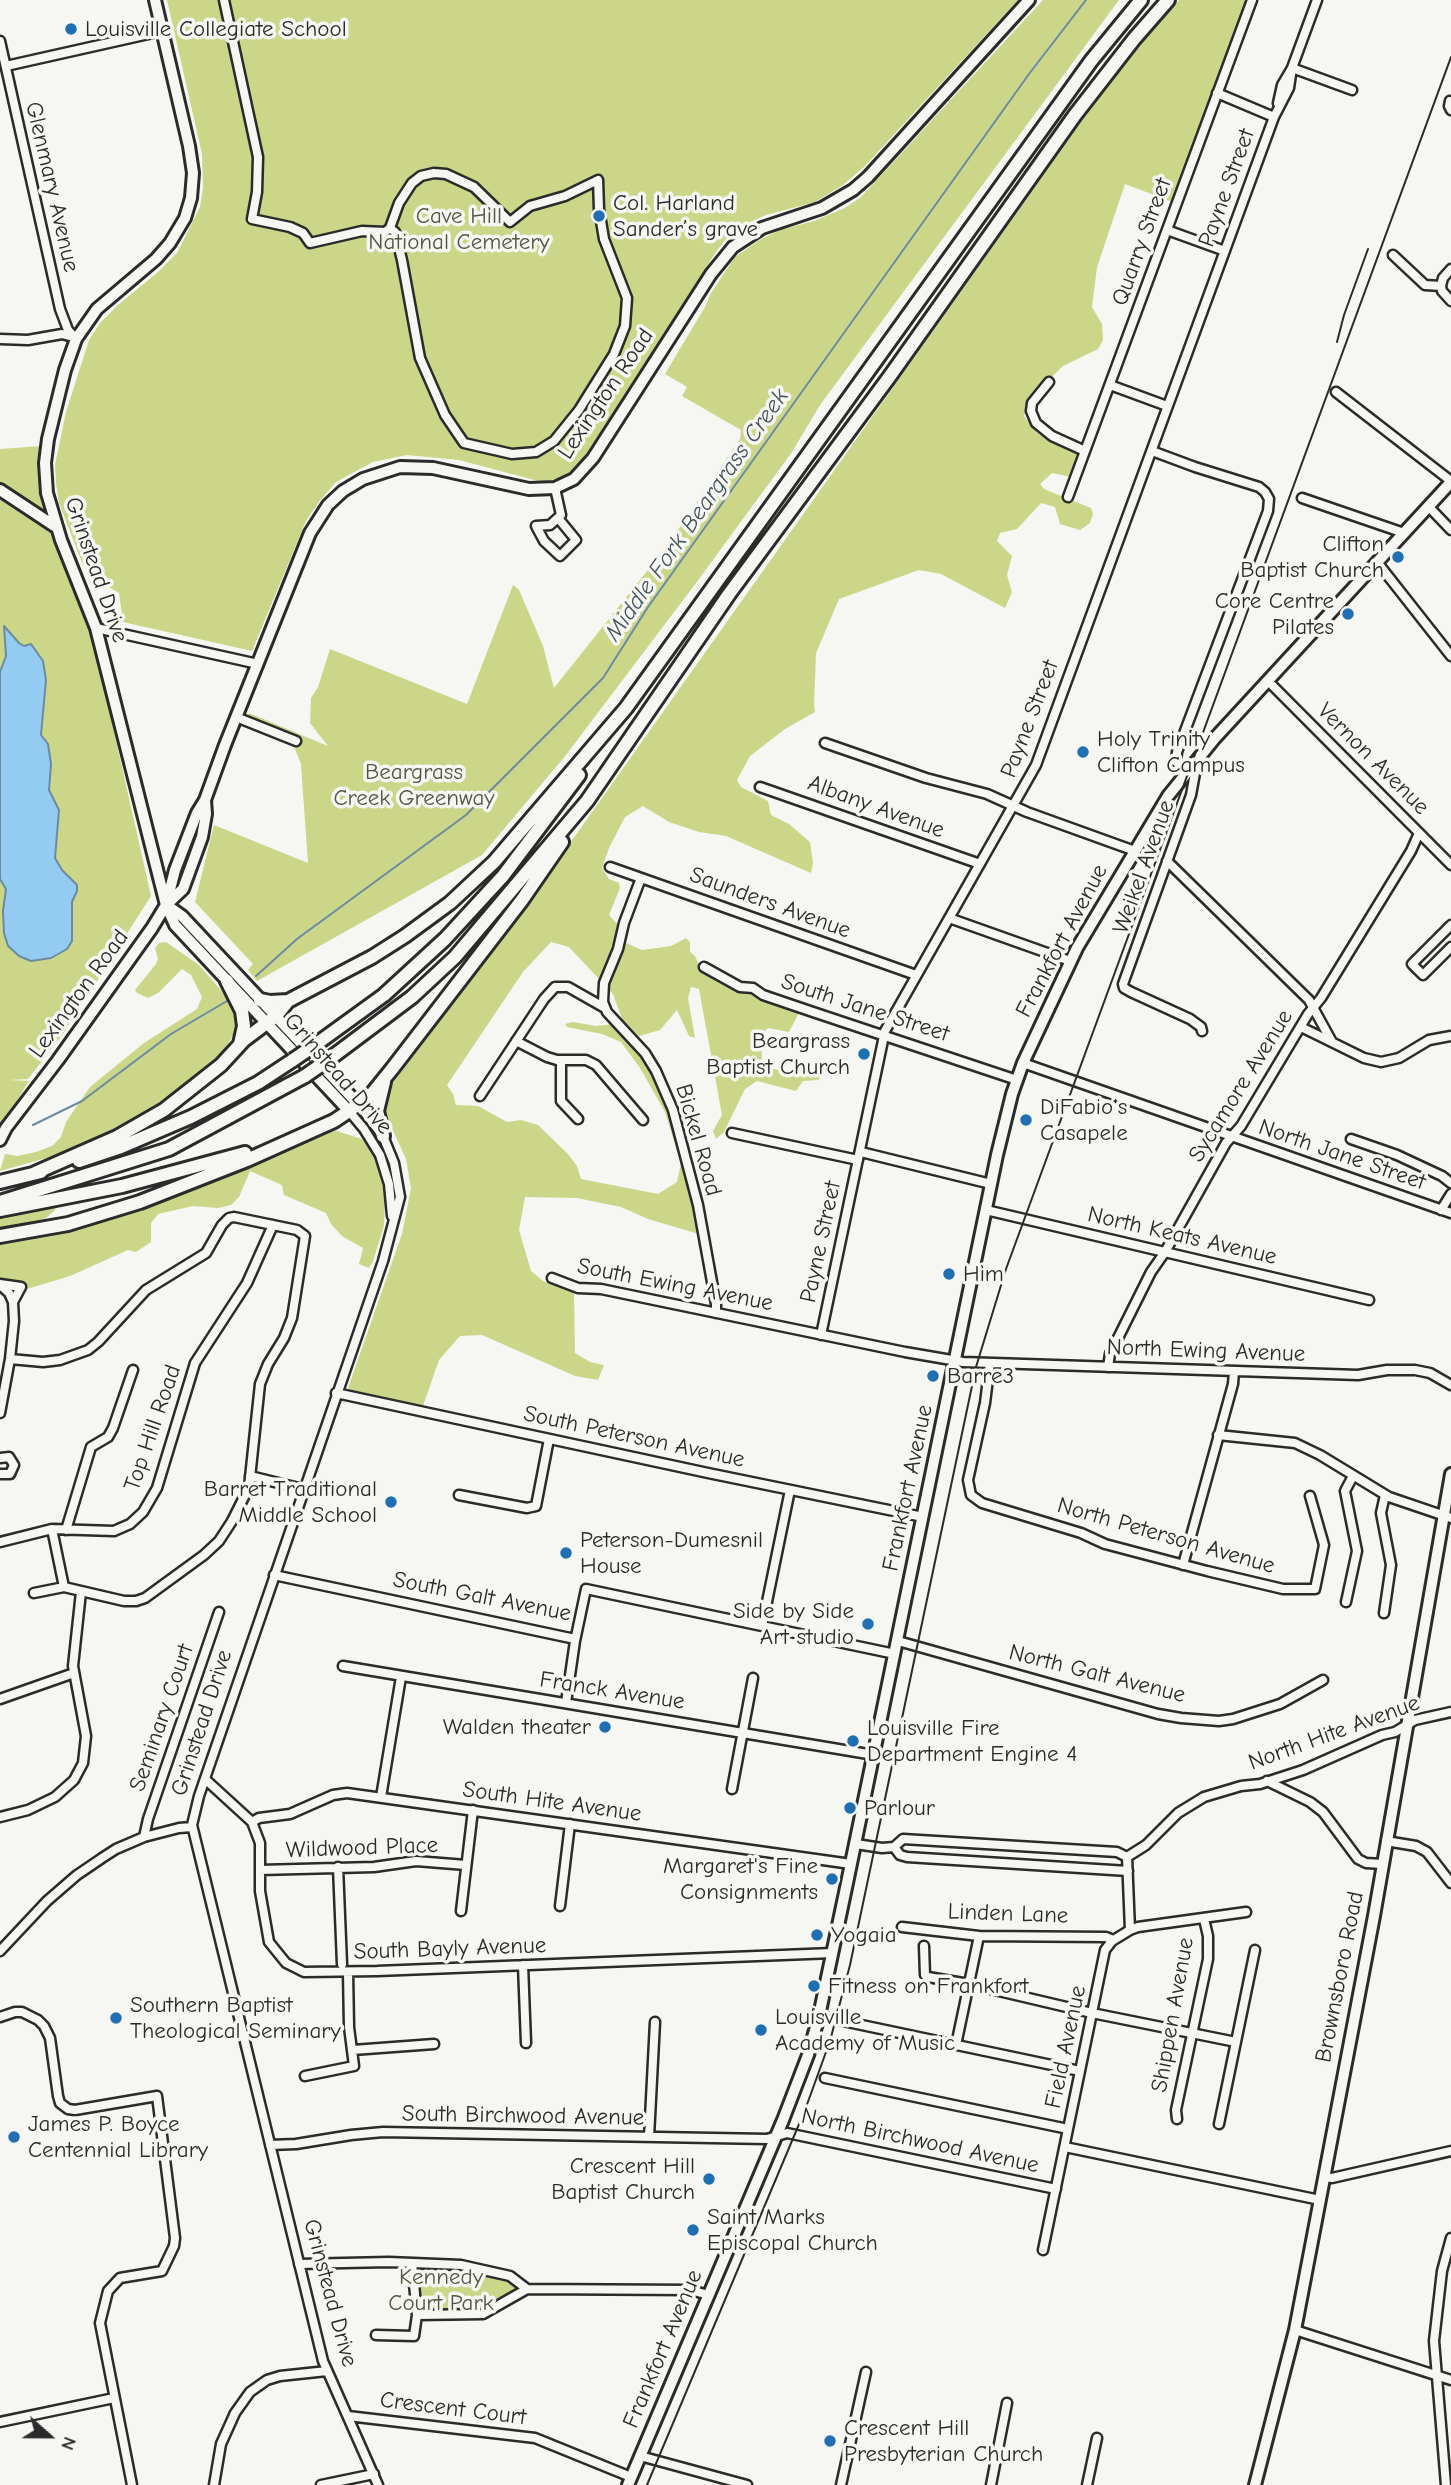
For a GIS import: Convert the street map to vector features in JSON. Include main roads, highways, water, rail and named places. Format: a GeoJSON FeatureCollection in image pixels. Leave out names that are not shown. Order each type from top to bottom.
{"type":"FeatureCollection","features":[{"type":"Feature","properties":{"kind":"highway"},"geometry":{"type":"LineString","coordinates":[[0,1182],[121,1147],[258,1083],[352,1020],[392,988],[476,907],[526,847],[1091,61],[1141,0]]}},
{"type":"Feature","properties":{"kind":"highway"},"geometry":{"type":"LineString","coordinates":[[0,1236],[68,1224],[118,1210],[247,1160],[334,1121],[371,1095],[522,900],[729,594],[890,376],[1075,115],[1168,0]]}},
{"type":"Feature","properties":{"kind":"highway"},"geometry":{"type":"LineString","coordinates":[[35,1173],[117,1137],[164,1110],[212,1073],[240,1045],[271,1020],[288,1001],[372,957],[450,903],[494,862],[613,725]]}},
{"type":"Feature","properties":{"kind":"highway"},"geometry":{"type":"LineString","coordinates":[[0,1202],[169,1149],[304,1076],[328,1060],[412,997],[455,957],[587,801]]}},
{"type":"Feature","properties":{"kind":"highway"},"geometry":{"type":"LineString","coordinates":[[227,981],[242,1011],[244,1026],[240,1045]]}},
{"type":"Feature","properties":{"kind":"highway"},"geometry":{"type":"LineString","coordinates":[[260,1000],[288,1001]]}},
{"type":"Feature","properties":{"kind":"highway"},"geometry":{"type":"LineString","coordinates":[[383,1136],[377,1111],[386,1077]]}},
{"type":"Feature","properties":{"kind":"highway"},"geometry":{"type":"LineString","coordinates":[[0,1210],[97,1192],[278,1144]]}},
{"type":"Feature","properties":{"kind":"main road","name":"Grinstead Drive"},"geometry":{"type":"LineString","coordinates":[[155,0],[191,161],[192,183],[188,208],[180,227],[164,251],[97,309],[76,338],[52,423],[45,463],[47,493],[56,527],[96,628],[166,905],[175,925],[227,981],[271,1020],[354,1108]]}},
{"type":"Feature","properties":{"kind":"main road","name":"Lexington Road"},"geometry":{"type":"LineString","coordinates":[[0,1140],[3,1127],[63,1055],[166,905],[183,889],[204,825],[205,800],[236,717],[310,533],[328,505],[352,485],[385,470],[413,466],[529,489],[555,488],[574,479],[593,458],[711,274],[733,247],[762,228],[821,208],[853,190],[868,177],[1029,0]]}},
{"type":"Feature","properties":{"kind":"main road","name":"Frankfort Avenue"},"geometry":{"type":"LineString","coordinates":[[629,2481],[803,2071],[819,2016],[1004,1123],[1023,1063],[1070,961],[1168,796],[1197,759],[1451,481]]}},
{"type":"Feature","properties":{"kind":"main road"},"geometry":{"type":"LineString","coordinates":[[0,490],[56,527]]}},
{"type":"Feature","properties":{"kind":"main road","name":"Grinstead Drive"},"geometry":{"type":"LineString","coordinates":[[166,905],[182,916],[260,1000],[271,1020]]}},
{"type":"Feature","properties":{"kind":"main road","name":"Brownsboro Road"},"geometry":{"type":"LineString","coordinates":[[1255,2485],[1294,2330],[1320,2200],[1406,1726],[1447,1517],[1451,1474]]}},
{"type":"Feature","properties":{"kind":"water"},"geometry":{"type":"Polygon","coordinates":[[[4,626],[19,643],[24,646],[31,644],[43,661],[46,680],[41,735],[48,744],[51,764],[49,790],[59,810],[55,858],[62,870],[77,885],[72,902],[72,941],[67,949],[51,958],[31,961],[19,956],[8,946],[4,933],[6,889],[0,879],[0,672],[6,656],[4,626]]]}},
{"type":"Feature","properties":{"kind":"waterway","name":"Middle Fork Beargrass Creek"},"geometry":{"type":"LineString","coordinates":[[256,976],[297,939],[466,815],[603,678],[648,607],[1029,74],[1086,0]]}},
{"type":"Feature","properties":{"kind":"waterway","name":"Middle Fork Beargrass Creek"},"geometry":{"type":"LineString","coordinates":[[33,1125],[82,1101],[171,1034],[227,1001]]}},
{"type":"Feature","properties":{"kind":"railway"},"geometry":{"type":"LineString","coordinates":[[647,2485],[805,2110],[830,2041],[850,1965],[976,1367],[1006,1269],[1451,57]]}},
{"type":"Feature","properties":{"kind":"railway"},"geometry":{"type":"LineString","coordinates":[[1337,342],[1368,249]]}},
{"type":"Feature","properties":{"kind":"place","name":"Louisville Collegiate School"},"geometry":{"type":"Point","coordinates":[71,29]}},
{"type":"Feature","properties":{"kind":"place","name":"Col. Harland Sander’s grave"},"geometry":{"type":"Point","coordinates":[599,216]}},
{"type":"Feature","properties":{"kind":"place","name":"Clifton Baptist Church"},"geometry":{"type":"Point","coordinates":[1398,557]}},
{"type":"Feature","properties":{"kind":"place","name":"Core Centre Pilates"},"geometry":{"type":"Point","coordinates":[1348,614]}},
{"type":"Feature","properties":{"kind":"place","name":"Holy Trinity Clifton Campus"},"geometry":{"type":"Point","coordinates":[1083,752]}},
{"type":"Feature","properties":{"kind":"place","name":"Beargrass Baptist Church"},"geometry":{"type":"Point","coordinates":[864,1054]}},
{"type":"Feature","properties":{"kind":"place","name":"DiFabio's Casapele"},"geometry":{"type":"Point","coordinates":[1026,1120]}},
{"type":"Feature","properties":{"kind":"place","name":"Him"},"geometry":{"type":"Point","coordinates":[949,1274]}},
{"type":"Feature","properties":{"kind":"place","name":"Barre3"},"geometry":{"type":"Point","coordinates":[933,1376]}},
{"type":"Feature","properties":{"kind":"place","name":"Barret Traditional Middle School"},"geometry":{"type":"Point","coordinates":[391,1502]}},
{"type":"Feature","properties":{"kind":"place","name":"Peterson-Dumesnil House"},"geometry":{"type":"Point","coordinates":[566,1553]}},
{"type":"Feature","properties":{"kind":"place","name":"Side by Side Art studio"},"geometry":{"type":"Point","coordinates":[868,1624]}},
{"type":"Feature","properties":{"kind":"place","name":"Walden theater"},"geometry":{"type":"Point","coordinates":[605,1727]}},
{"type":"Feature","properties":{"kind":"place","name":"Louisville Fire Department Engine 4"},"geometry":{"type":"Point","coordinates":[853,1741]}},
{"type":"Feature","properties":{"kind":"place","name":"Parlour"},"geometry":{"type":"Point","coordinates":[850,1808]}},
{"type":"Feature","properties":{"kind":"place","name":"Margaret's Fine Consignments"},"geometry":{"type":"Point","coordinates":[832,1879]}},
{"type":"Feature","properties":{"kind":"place","name":"Yogaia"},"geometry":{"type":"Point","coordinates":[817,1935]}},
{"type":"Feature","properties":{"kind":"place","name":"Fitness on Frankfort"},"geometry":{"type":"Point","coordinates":[814,1986]}},
{"type":"Feature","properties":{"kind":"place","name":"Southern Baptist Theological Seminary"},"geometry":{"type":"Point","coordinates":[116,2018]}},
{"type":"Feature","properties":{"kind":"place","name":"Louisville Academy of Music"},"geometry":{"type":"Point","coordinates":[761,2030]}},
{"type":"Feature","properties":{"kind":"place","name":"James P. Boyce Centennial Library"},"geometry":{"type":"Point","coordinates":[14,2137]}},
{"type":"Feature","properties":{"kind":"place","name":"Crescent Hill Baptist Church"},"geometry":{"type":"Point","coordinates":[709,2179]}},
{"type":"Feature","properties":{"kind":"place","name":"Saint Marks Episcopal Church"},"geometry":{"type":"Point","coordinates":[693,2230]}},
{"type":"Feature","properties":{"kind":"place","name":"Crescent Hill Presbyterian Church"},"geometry":{"type":"Point","coordinates":[830,2441]}},
{"type":"Feature","properties":{"kind":"park label","name":"Cave Hill National Cemetery"},"geometry":{"type":"Point","coordinates":[459,229]}},
{"type":"Feature","properties":{"kind":"park label","name":"Beargrass Creek Greenway"},"geometry":{"type":"Point","coordinates":[414,785]}},
{"type":"Feature","properties":{"kind":"park label","name":"Kennedy Court Park"},"geometry":{"type":"Point","coordinates":[441,2290]}}]}
